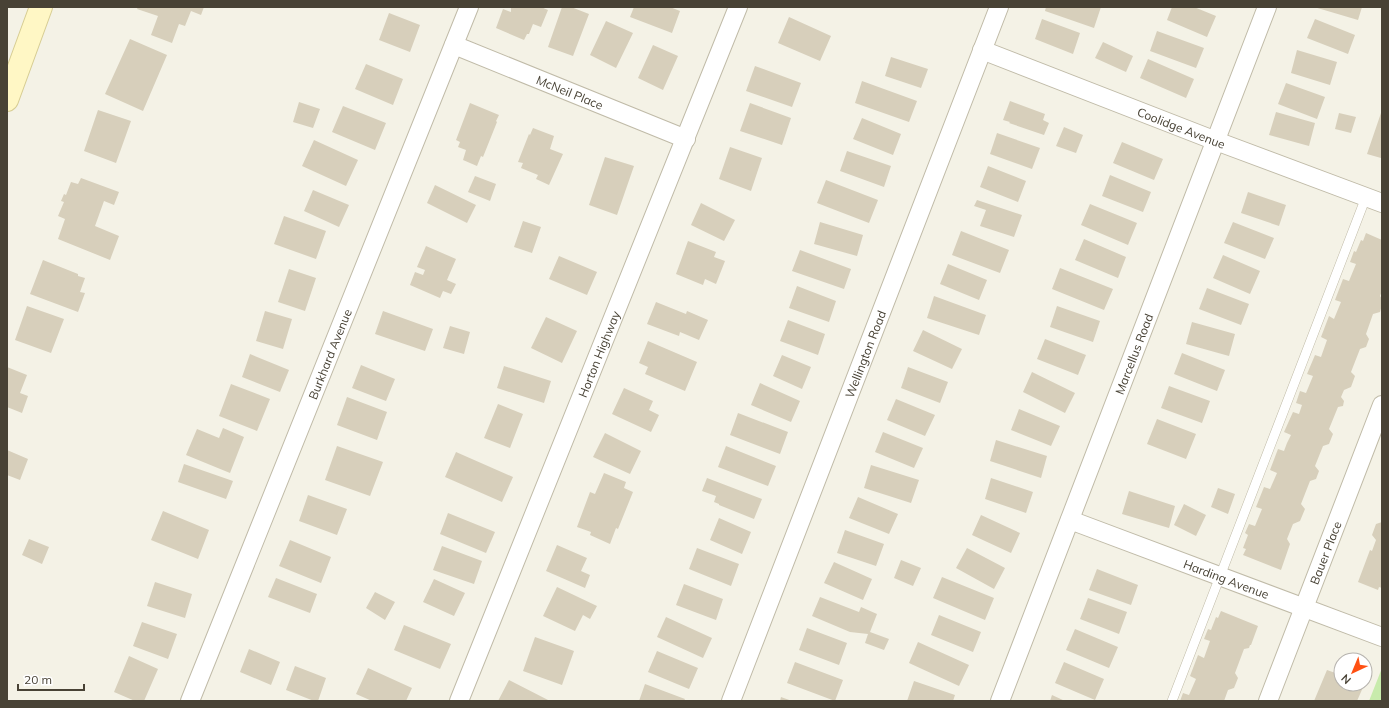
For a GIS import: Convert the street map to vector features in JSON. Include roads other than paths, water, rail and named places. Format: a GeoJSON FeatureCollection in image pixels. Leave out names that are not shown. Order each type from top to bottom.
{"type":"FeatureCollection","features":[{"type":"Feature","properties":{"kind":"main road"},"geometry":{"type":"LineString","coordinates":[[7,100],[41,7]]}},
{"type":"Feature","properties":{"kind":"street","name":"Burkhard Avenue"},"geometry":{"type":"LineString","coordinates":[[191,701],[469,7]]}},
{"type":"Feature","properties":{"kind":"street","name":"Horton Highway"},"geometry":{"type":"LineString","coordinates":[[459,701],[738,7]]}},
{"type":"Feature","properties":{"kind":"street","name":"Wellington Road"},"geometry":{"type":"LineString","coordinates":[[731,701],[999,7]]}},
{"type":"Feature","properties":{"kind":"street","name":"Marcellus Road"},"geometry":{"type":"LineString","coordinates":[[1000,701],[1267,7]]}},
{"type":"Feature","properties":{"kind":"street","name":"McNeil Place"},"geometry":{"type":"LineString","coordinates":[[454,45],[686,139]]}},
{"type":"Feature","properties":{"kind":"street","name":"Coolidge Avenue"},"geometry":{"type":"LineString","coordinates":[[982,50],[1216,141],[1374,200]]}},
{"type":"Feature","properties":{"kind":"street","name":"Bauer Place"},"geometry":{"type":"LineString","coordinates":[[1268,701],[1382,405]]}},
{"type":"Feature","properties":{"kind":"street","name":"Harding Avenue"},"geometry":{"type":"LineString","coordinates":[[1070,520],[1382,637]]}},
{"type":"Feature","properties":{"kind":"lane"},"geometry":{"type":"LineString","coordinates":[[1172,701],[1220,576],[1374,200]]}}]}
